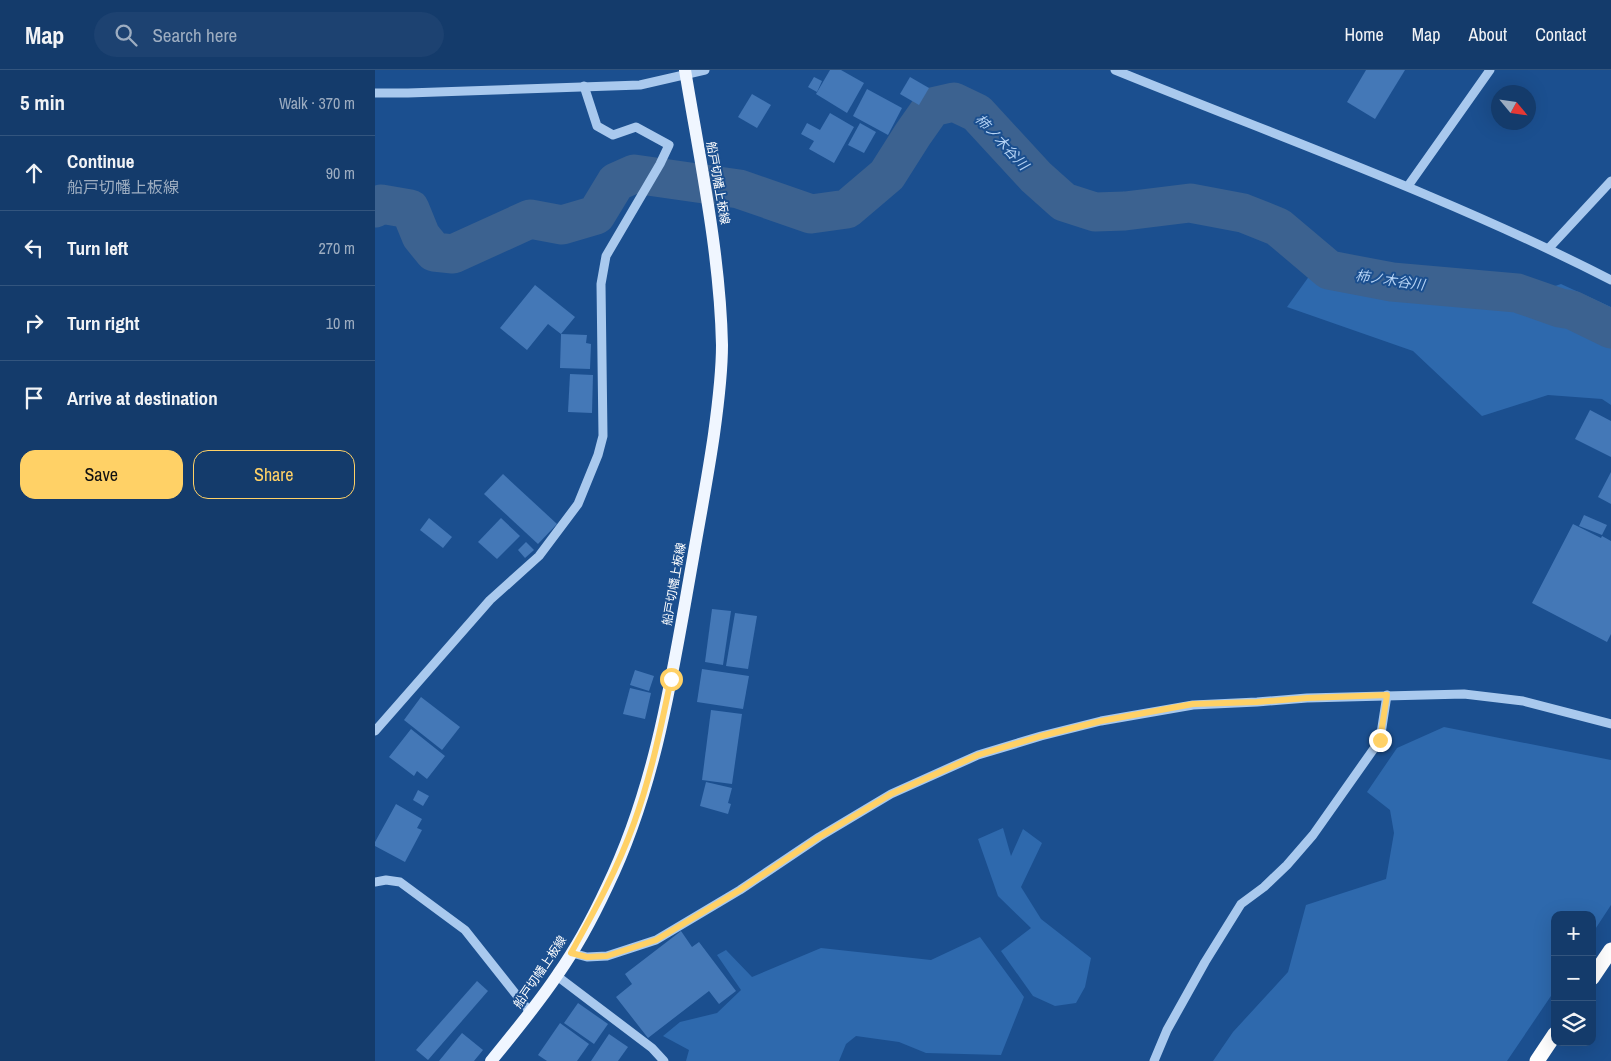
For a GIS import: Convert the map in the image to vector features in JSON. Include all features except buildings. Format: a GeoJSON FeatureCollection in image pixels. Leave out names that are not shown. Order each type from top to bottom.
{"type":"FeatureCollection","features":[{"type":"Feature","properties":{"kind":"highway"},"geometry":{"type":"LineString","coordinates":[[1596,972],[1611,950]]}},
{"type":"Feature","properties":{"kind":"highway"},"geometry":{"type":"LineString","coordinates":[[1537,1061],[1551,1040]]}},
{"type":"Feature","properties":{"kind":"main road","name":"船戸切幡上板線"},"geometry":{"type":"LineString","coordinates":[[491,1061],[557,976],[607,887],[634,823],[653,762],[671,679],[707,477],[718,400],[722,348],[720,303],[710,212],[685,72]]}},
{"type":"Feature","properties":{"kind":"street"},"geometry":{"type":"LineString","coordinates":[[375,93],[408,94],[640,85],[685,72],[705,70]]}},
{"type":"Feature","properties":{"kind":"street"},"geometry":{"type":"LineString","coordinates":[[1115,70],[1408,186],[1549,248],[1611,280]]}},
{"type":"Feature","properties":{"kind":"street"},"geometry":{"type":"LineString","coordinates":[[1408,186],[1490,70]]}},
{"type":"Feature","properties":{"kind":"street"},"geometry":{"type":"LineString","coordinates":[[375,731],[490,600],[539,556],[578,504],[598,455],[603,436],[601,284],[606,256],[660,164],[669,145],[636,127],[613,135],[597,126],[584,86]]}},
{"type":"Feature","properties":{"kind":"street"},"geometry":{"type":"LineString","coordinates":[[1549,248],[1611,181]]}},
{"type":"Feature","properties":{"kind":"street"},"geometry":{"type":"LineString","coordinates":[[571,953],[587,957],[607,956],[656,940],[740,890],[819,837],[891,794],[978,755],[1041,736],[1101,721],[1193,704],[1387,695],[1464,694],[1523,701],[1611,724]]}},
{"type":"Feature","properties":{"kind":"street"},"geometry":{"type":"LineString","coordinates":[[1154,1061],[1167,1030],[1200,970],[1241,904],[1287,865],[1313,835],[1380,740],[1387,695]]}},
{"type":"Feature","properties":{"kind":"street"},"geometry":{"type":"LineString","coordinates":[[375,882],[386,880],[400,882],[465,930],[530,1012]]}},
{"type":"Feature","properties":{"kind":"street"},"geometry":{"type":"LineString","coordinates":[[557,976],[652,1048],[664,1061]]}},
{"type":"Feature","properties":{"kind":"shaded area"},"geometry":{"type":"Polygon","coordinates":[[[1310,275],[1507,302],[1561,284],[1611,307],[1611,405],[1602,399],[1548,395],[1482,416],[1413,351],[1287,307],[1310,275]]]}},
{"type":"Feature","properties":{"kind":"shaded area"},"geometry":{"type":"Polygon","coordinates":[[[1444,727],[1611,760],[1611,905],[1596,928],[1596,911],[1551,911],[1551,996],[1507,1061],[1213,1061],[1233,1032],[1288,972],[1306,905],[1386,879],[1394,833],[1390,810],[1367,792],[1397,748],[1444,727]]]}},
{"type":"Feature","properties":{"kind":"shaded area"},"geometry":{"type":"Polygon","coordinates":[[[1003,828],[1011,856],[1023,829],[1042,843],[1021,887],[1041,919],[1091,958],[1085,987],[1076,1003],[1055,1006],[1033,996],[1001,951],[1031,928],[998,896],[978,839],[1003,828]]]}},
{"type":"Feature","properties":{"kind":"shaded area"},"geometry":{"type":"Polygon","coordinates":[[[980,937],[1024,997],[1001,1055],[926,1053],[899,1042],[856,1036],[846,1044],[839,1061],[686,1061],[689,1050],[663,1036],[680,1022],[717,1013],[741,990],[717,955],[726,950],[752,977],[821,948],[931,960],[980,937]]]}},
{"type":"Feature","properties":{"kind":"waterway","name":"柿ノ木谷川"},"geometry":{"type":"LineString","coordinates":[[375,208],[381,204],[410,209],[421,236],[434,252],[453,254],[530,219],[562,225],[596,215],[616,182],[634,174],[739,189],[811,214],[847,209],[887,175],[932,107],[954,102],[977,113],[1036,177],[1064,202],[1095,212],[1125,211],[1190,203],[1243,213],[1278,227],[1329,270],[1392,282],[1517,293],[1560,308],[1572,310],[1611,329]]}},
{"type":"Feature","properties":{"kind":"route"},"geometry":{"type":"LineString","coordinates":[[671,679],[653,762],[634,823],[607,887],[571,953],[587,957],[607,956],[656,940],[740,890],[819,837],[891,794],[978,755],[1041,736],[1101,721],[1193,704],[1387,695],[1380,740]]}}]}
